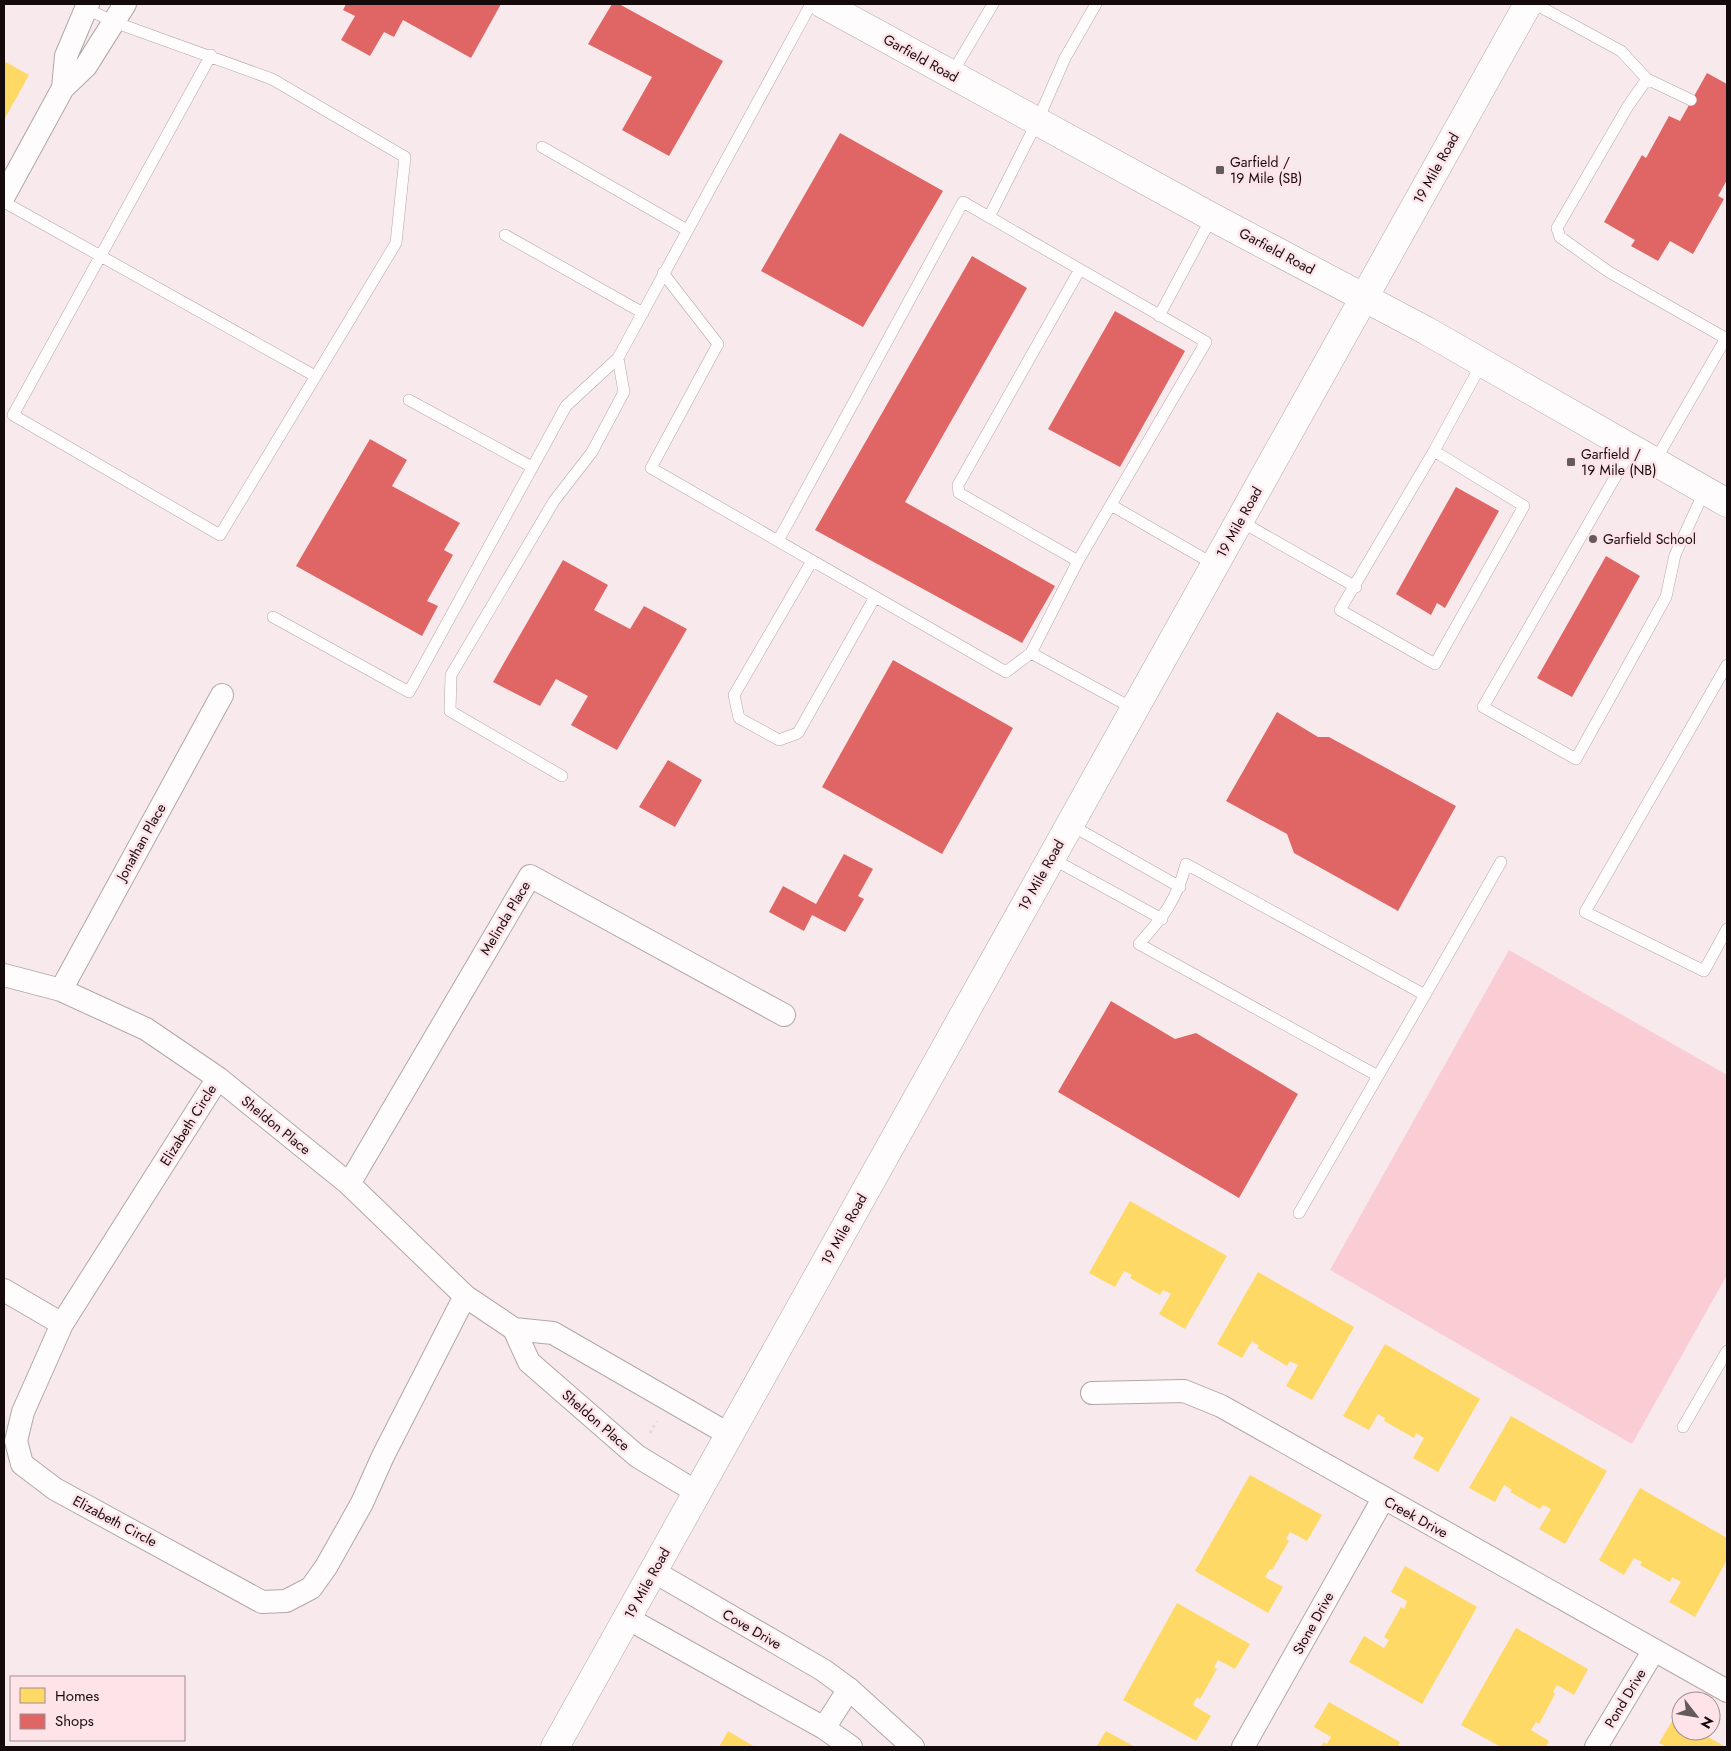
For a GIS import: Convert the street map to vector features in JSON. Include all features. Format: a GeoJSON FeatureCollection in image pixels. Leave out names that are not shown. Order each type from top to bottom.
{"type":"FeatureCollection","features":[{"type":"Feature","properties":{"kind":"street","name":"Garfield Road"},"geometry":{"type":"LineString","coordinates":[[823,4],[1037,122],[1482,362],[1716,496]]}},
{"type":"Feature","properties":{"kind":"street","name":"19 Mile Road"},"geometry":{"type":"LineString","coordinates":[[555,1747],[1528,4]]}},
{"type":"Feature","properties":{"kind":"street"},"geometry":{"type":"LineString","coordinates":[[63,88],[66,56],[84,5]]}},
{"type":"Feature","properties":{"kind":"street"},"geometry":{"type":"LineString","coordinates":[[5,193],[63,88],[86,66],[119,13]]}},
{"type":"Feature","properties":{"kind":"street","name":"Jonathan Place"},"geometry":{"type":"LineString","coordinates":[[61,990],[222,695]]}},
{"type":"Feature","properties":{"kind":"street","name":"Melinda Place"},"geometry":{"type":"LineString","coordinates":[[348,1184],[530,876],[784,1016]]}},
{"type":"Feature","properties":{"kind":"street","name":"Sheldon Place"},"geometry":{"type":"LineString","coordinates":[[4,975],[61,990],[146,1029],[218,1078],[348,1184],[465,1296],[514,1329],[553,1333],[730,1435]]}},
{"type":"Feature","properties":{"kind":"street","name":"Elizabeth Circle"},"geometry":{"type":"LineString","coordinates":[[218,1078],[62,1324],[23,1412],[16,1441],[22,1464],[54,1489],[262,1602],[286,1601],[311,1588],[326,1567],[362,1503],[383,1456],[465,1296]]}},
{"type":"Feature","properties":{"kind":"street"},"geometry":{"type":"LineString","coordinates":[[4,1290],[62,1324]]}},
{"type":"Feature","properties":{"kind":"street","name":"Sheldon Place"},"geometry":{"type":"LineString","coordinates":[[514,1329],[529,1362],[637,1456],[698,1492]]}},
{"type":"Feature","properties":{"kind":"street","name":"Creek Drive"},"geometry":{"type":"LineString","coordinates":[[1092,1393],[1184,1392],[1221,1406],[1383,1499],[1727,1691]]}},
{"type":"Feature","properties":{"kind":"street","name":"Stone Drive"},"geometry":{"type":"LineString","coordinates":[[1243,1747],[1383,1499]]}},
{"type":"Feature","properties":{"kind":"street","name":"Cove Drive"},"geometry":{"type":"LineString","coordinates":[[653,1571],[822,1670],[849,1688],[913,1747]]}},
{"type":"Feature","properties":{"kind":"street"},"geometry":{"type":"LineString","coordinates":[[627,1618],[824,1728],[851,1747]]}},
{"type":"Feature","properties":{"kind":"street","name":"Pond Drive"},"geometry":{"type":"LineString","coordinates":[[1596,1747],[1654,1650]]}},
{"type":"Feature","properties":{"kind":"street"},"geometry":{"type":"LineString","coordinates":[[824,1728],[849,1688]]}},
{"type":"Feature","properties":{"kind":"lane"},"geometry":{"type":"LineString","coordinates":[[273,617],[409,692],[566,406],[618,358],[663,273],[723,169],[811,4]]}},
{"type":"Feature","properties":{"kind":"lane"},"geometry":{"type":"LineString","coordinates":[[951,75],[993,4]]}},
{"type":"Feature","properties":{"kind":"lane"},"geometry":{"type":"LineString","coordinates":[[988,217],[1037,122],[1065,58],[1096,4]]}},
{"type":"Feature","properties":{"kind":"lane"},"geometry":{"type":"LineString","coordinates":[[1535,4],[1621,51],[1647,79],[1691,100]]}},
{"type":"Feature","properties":{"kind":"lane"},"geometry":{"type":"LineString","coordinates":[[84,5],[119,13],[211,55],[272,79],[406,157],[396,243],[220,535],[13,415],[211,55]]}},
{"type":"Feature","properties":{"kind":"lane"},"geometry":{"type":"LineString","coordinates":[[1647,79],[1628,106],[1557,228],[1560,237],[1608,272],[1726,338],[1655,462]]}},
{"type":"Feature","properties":{"kind":"lane"},"geometry":{"type":"LineString","coordinates":[[542,147],[687,230]]}},
{"type":"Feature","properties":{"kind":"lane"},"geometry":{"type":"LineString","coordinates":[[5,193],[101,256],[315,376]]}},
{"type":"Feature","properties":{"kind":"lane"},"geometry":{"type":"LineString","coordinates":[[663,273],[718,344],[651,468],[778,541],[812,560],[1006,672],[1031,653],[1078,562],[1206,342],[1079,271],[963,202],[778,541]]}},
{"type":"Feature","properties":{"kind":"lane"},"geometry":{"type":"LineString","coordinates":[[1159,316],[1212,217]]}},
{"type":"Feature","properties":{"kind":"lane"},"geometry":{"type":"LineString","coordinates":[[505,235],[642,313]]}},
{"type":"Feature","properties":{"kind":"lane"},"geometry":{"type":"LineString","coordinates":[[1078,562],[959,493],[958,485],[1079,271]]}},
{"type":"Feature","properties":{"kind":"lane"},"geometry":{"type":"LineString","coordinates":[[562,776],[450,711],[451,675],[554,501],[592,452],[615,410],[624,392],[618,358]]}},
{"type":"Feature","properties":{"kind":"lane"},"geometry":{"type":"LineString","coordinates":[[1434,452],[1524,506],[1435,664],[1340,610],[1356,587],[1434,452],[1482,362]]}},
{"type":"Feature","properties":{"kind":"lane"},"geometry":{"type":"LineString","coordinates":[[409,400],[532,467]]}},
{"type":"Feature","properties":{"kind":"lane"},"geometry":{"type":"LineString","coordinates":[[1632,448],[1483,707],[1576,759],[1666,597],[1675,555],[1716,496]]}},
{"type":"Feature","properties":{"kind":"lane"},"geometry":{"type":"LineString","coordinates":[[1111,505],[1215,565]]}},
{"type":"Feature","properties":{"kind":"lane"},"geometry":{"type":"LineString","coordinates":[[1240,521],[1356,587]]}},
{"type":"Feature","properties":{"kind":"lane"},"geometry":{"type":"LineString","coordinates":[[812,560],[734,695],[739,718],[779,740],[798,733],[875,597]]}},
{"type":"Feature","properties":{"kind":"lane"},"geometry":{"type":"LineString","coordinates":[[1031,653],[1134,709]]}},
{"type":"Feature","properties":{"kind":"lane"},"geometry":{"type":"LineString","coordinates":[[1727,664],[1585,912],[1704,971],[1727,930]]}},
{"type":"Feature","properties":{"kind":"lane"},"geometry":{"type":"LineString","coordinates":[[1069,824],[1180,887]]}},
{"type":"Feature","properties":{"kind":"lane"},"geometry":{"type":"LineString","coordinates":[[1051,858],[1162,919]]}},
{"type":"Feature","properties":{"kind":"lane"},"geometry":{"type":"LineString","coordinates":[[1299,1213],[1501,862]]}},
{"type":"Feature","properties":{"kind":"lane"},"geometry":{"type":"LineString","coordinates":[[1378,1076],[1139,944],[1162,919],[1180,887],[1186,864],[1425,995]]}},
{"type":"Feature","properties":{"kind":"lane"},"geometry":{"type":"LineString","coordinates":[[1683,1427],[1727,1350]]}},
{"type":"Feature","properties":{"kind":"path"},"geometry":{"type":"LineString","coordinates":[[648,1436],[660,1415]]}},
{"type":"Feature","properties":{"kind":"shaded area"},"geometry":{"type":"Polygon","coordinates":[[[1509,950],[1727,1075],[1727,1275],[1632,1444],[1330,1270],[1509,950]]]}},
{"type":"Feature","properties":{"kind":"building: Homes"},"geometry":{"type":"Polygon","coordinates":[[[4,61],[29,75],[4,120],[4,61]]]}},
{"type":"Feature","properties":{"kind":"building: Homes"},"geometry":{"type":"Polygon","coordinates":[[[1130,1201],[1227,1256],[1185,1329],[1159,1314],[1171,1294],[1163,1290],[1160,1295],[1130,1278],[1132,1275],[1124,1271],[1115,1287],[1089,1273],[1130,1201]]]}},
{"type":"Feature","properties":{"kind":"building: Homes"},"geometry":{"type":"Polygon","coordinates":[[[1258,1272],[1354,1327],[1312,1400],[1286,1386],[1298,1365],[1290,1361],[1287,1366],[1257,1348],[1259,1346],[1252,1341],[1242,1358],[1217,1344],[1258,1272]]]}},
{"type":"Feature","properties":{"kind":"building: Homes"},"geometry":{"type":"Polygon","coordinates":[[[1385,1344],[1480,1399],[1438,1472],[1413,1458],[1424,1438],[1416,1433],[1414,1438],[1384,1421],[1385,1418],[1378,1414],[1369,1430],[1343,1416],[1385,1344]]]}},
{"type":"Feature","properties":{"kind":"building: Homes"},"geometry":{"type":"Polygon","coordinates":[[[1511,1416],[1607,1471],[1565,1544],[1539,1529],[1551,1509],[1543,1505],[1540,1509],[1510,1492],[1512,1490],[1504,1485],[1495,1502],[1469,1488],[1511,1416]]]}},
{"type":"Feature","properties":{"kind":"building: Homes"},"geometry":{"type":"Polygon","coordinates":[[[1250,1475],[1322,1515],[1307,1541],[1290,1532],[1286,1539],[1289,1541],[1272,1570],[1270,1569],[1265,1577],[1283,1587],[1268,1613],[1195,1571],[1250,1475]]]}},
{"type":"Feature","properties":{"kind":"building: Homes"},"geometry":{"type":"Polygon","coordinates":[[[1640,1488],[1727,1538],[1727,1560],[1695,1617],[1669,1602],[1681,1582],[1672,1577],[1670,1582],[1640,1565],[1642,1562],[1634,1558],[1624,1575],[1599,1560],[1640,1488]]]}},
{"type":"Feature","properties":{"kind":"building: Homes"},"geometry":{"type":"Polygon","coordinates":[[[1405,1566],[1477,1607],[1422,1704],[1349,1662],[1364,1636],[1384,1648],[1389,1640],[1384,1637],[1401,1607],[1404,1609],[1407,1601],[1391,1592],[1405,1566]]]}},
{"type":"Feature","properties":{"kind":"building: Homes"},"geometry":{"type":"Polygon","coordinates":[[[1177,1603],[1250,1644],[1235,1669],[1218,1660],[1214,1667],[1217,1669],[1200,1699],[1197,1697],[1193,1705],[1211,1716],[1196,1741],[1123,1700],[1177,1603]]]}},
{"type":"Feature","properties":{"kind":"building: Homes"},"geometry":{"type":"Polygon","coordinates":[[[1516,1628],[1588,1669],[1574,1695],[1557,1685],[1553,1692],[1555,1694],[1539,1724],[1536,1722],[1531,1730],[1549,1741],[1546,1747],[1501,1747],[1461,1725],[1516,1628]]]}},
{"type":"Feature","properties":{"kind":"building: Homes"},"geometry":{"type":"Polygon","coordinates":[[[1329,1702],[1400,1742],[1398,1747],[1321,1747],[1324,1742],[1327,1744],[1331,1737],[1314,1727],[1329,1702]]]}},
{"type":"Feature","properties":{"kind":"building: Homes"},"geometry":{"type":"Polygon","coordinates":[[[1671,1723],[1671,1741],[1715,1741],[1726,1747],[1667,1747],[1659,1743],[1671,1723]]]}},
{"type":"Feature","properties":{"kind":"building: Homes"},"geometry":{"type":"Polygon","coordinates":[[[728,1731],[755,1747],[719,1747],[728,1731]]]}},
{"type":"Feature","properties":{"kind":"building: Homes"},"geometry":{"type":"Polygon","coordinates":[[[1106,1731],[1135,1747],[1096,1747],[1106,1731]]]}},
{"type":"Feature","properties":{"kind":"building: Shops"},"geometry":{"type":"Polygon","coordinates":[[[346,4],[501,4],[471,58],[403,20],[394,37],[384,32],[370,56],[341,40],[355,16],[343,10],[346,4]]]}},
{"type":"Feature","properties":{"kind":"building: Shops"},"geometry":{"type":"Polygon","coordinates":[[[612,4],[619,4],[723,61],[669,156],[622,130],[652,77],[588,44],[612,4]]]}},
{"type":"Feature","properties":{"kind":"building: Shops"},"geometry":{"type":"Polygon","coordinates":[[[1707,73],[1727,84],[1727,180],[1718,196],[1724,199],[1693,254],[1670,241],[1658,261],[1631,246],[1635,240],[1604,222],[1642,155],[1646,158],[1669,116],[1680,121],[1707,73]]]}},
{"type":"Feature","properties":{"kind":"building: Shops"},"geometry":{"type":"Polygon","coordinates":[[[840,133],[943,191],[863,327],[761,271],[840,133]]]}},
{"type":"Feature","properties":{"kind":"building: Shops"},"geometry":{"type":"Polygon","coordinates":[[[972,256],[1027,288],[905,502],[1055,586],[1022,643],[815,530],[972,256]]]}},
{"type":"Feature","properties":{"kind":"building: Shops"},"geometry":{"type":"Polygon","coordinates":[[[1115,311],[1185,351],[1120,467],[1048,429],[1115,311]]]}},
{"type":"Feature","properties":{"kind":"building: Shops"},"geometry":{"type":"Polygon","coordinates":[[[370,439],[407,460],[392,486],[460,523],[444,550],[453,555],[427,601],[438,606],[422,636],[296,566],[370,439]]]}},
{"type":"Feature","properties":{"kind":"building: Shops"},"geometry":{"type":"Polygon","coordinates":[[[1456,487],[1499,511],[1445,608],[1437,603],[1431,615],[1396,594],[1456,487]]]}},
{"type":"Feature","properties":{"kind":"building: Shops"},"geometry":{"type":"Polygon","coordinates":[[[1606,556],[1640,576],[1572,697],[1537,678],[1606,556]]]}},
{"type":"Feature","properties":{"kind":"building: Shops"},"geometry":{"type":"Polygon","coordinates":[[[563,560],[608,585],[594,610],[630,629],[644,606],[687,629],[617,750],[571,725],[588,696],[556,679],[540,706],[493,682],[563,560]]]}},
{"type":"Feature","properties":{"kind":"building: Shops"},"geometry":{"type":"Polygon","coordinates":[[[893,660],[1013,728],[942,854],[822,787],[893,660]]]}},
{"type":"Feature","properties":{"kind":"building: Shops"},"geometry":{"type":"Polygon","coordinates":[[[1277,712],[1318,737],[1329,737],[1456,806],[1398,911],[1294,853],[1287,834],[1226,801],[1277,712]]]}},
{"type":"Feature","properties":{"kind":"building: Shops"},"geometry":{"type":"Polygon","coordinates":[[[668,760],[702,780],[675,827],[639,807],[668,760]]]}},
{"type":"Feature","properties":{"kind":"building: Shops"},"geometry":{"type":"Polygon","coordinates":[[[844,854],[873,869],[858,896],[864,899],[845,932],[812,915],[804,931],[769,912],[783,886],[816,904],[844,854]]]}},
{"type":"Feature","properties":{"kind":"building: Shops"},"geometry":{"type":"Polygon","coordinates":[[[1111,1001],[1175,1039],[1196,1033],[1298,1094],[1239,1198],[1058,1092],[1111,1001]]]}},
{"type":"Feature","properties":{"kind":"place","name":"Garfield / 19 Mile (SB)"},"geometry":{"type":"Point","coordinates":[1220,170]}},
{"type":"Feature","properties":{"kind":"place","name":"Garfield / 19 Mile (NB)"},"geometry":{"type":"Point","coordinates":[1571,462]}},
{"type":"Feature","properties":{"kind":"place","name":"Garfield School"},"geometry":{"type":"Point","coordinates":[1593,539]}}]}
